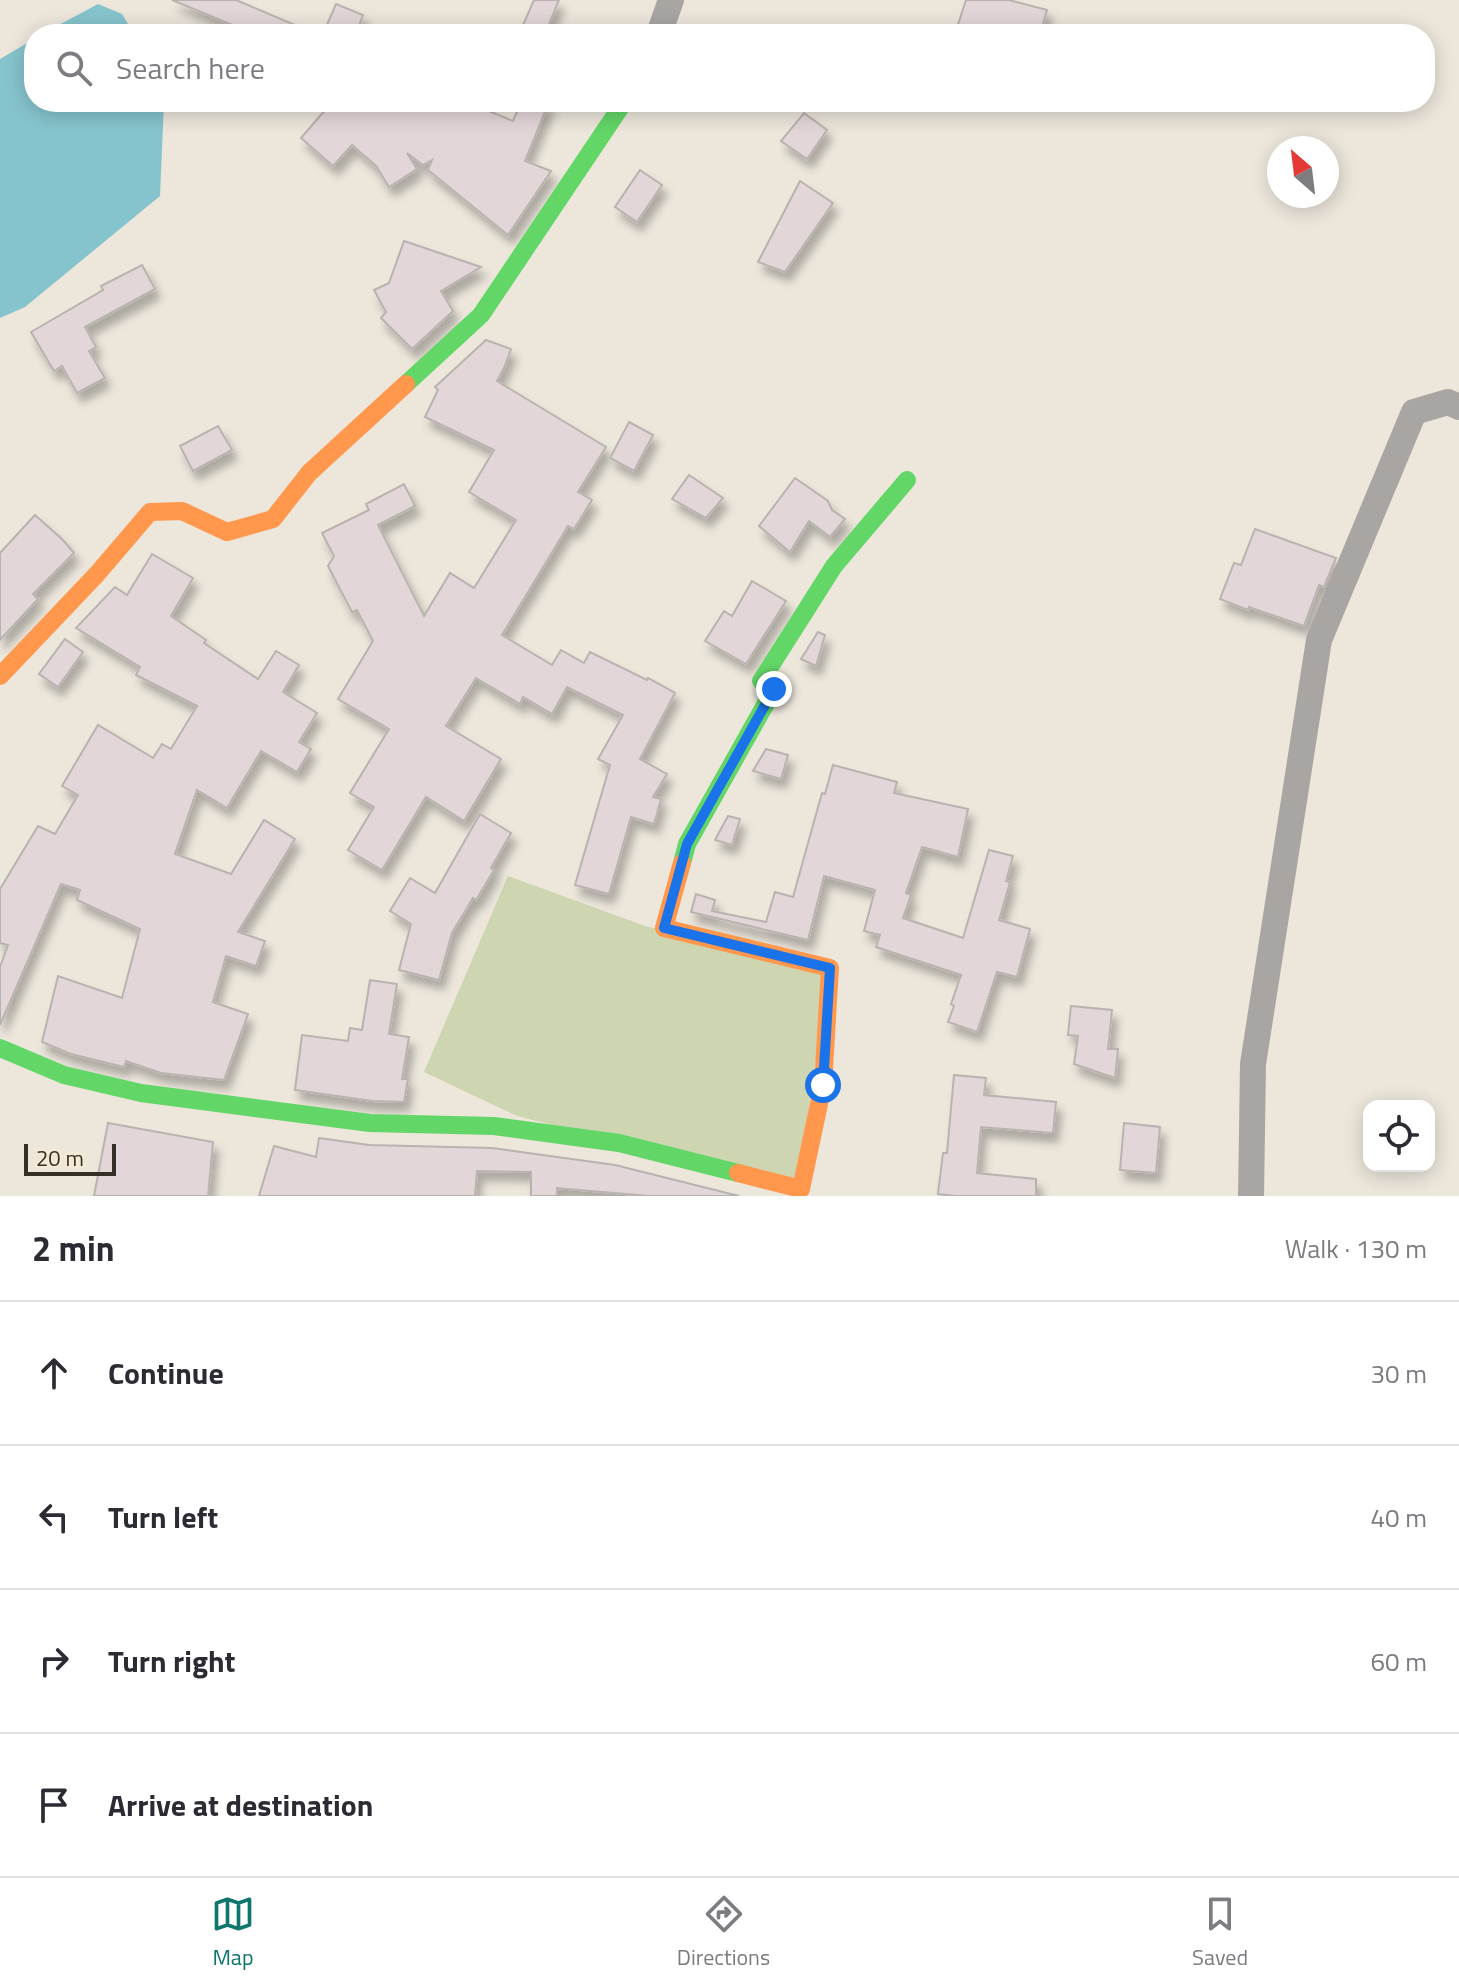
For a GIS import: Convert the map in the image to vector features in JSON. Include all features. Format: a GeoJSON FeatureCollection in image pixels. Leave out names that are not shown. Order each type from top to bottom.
{"type":"FeatureCollection","features":[{"type":"Feature","properties":{"kind":"street"},"geometry":{"type":"LineString","coordinates":[[663,24],[671,0]]}},
{"type":"Feature","properties":{"kind":"street"},"geometry":{"type":"LineString","coordinates":[[0,676],[97,574],[150,512],[182,511],[227,532],[273,519],[309,473],[481,315],[617,112]]}},
{"type":"Feature","properties":{"kind":"street"},"geometry":{"type":"LineString","coordinates":[[1251,1196],[1253,1064],[1319,640],[1414,412],[1448,402],[1459,407]]}},
{"type":"Feature","properties":{"kind":"street"},"geometry":{"type":"LineString","coordinates":[[0,1048],[64,1075],[141,1093],[370,1123],[494,1126],[619,1143],[801,1189],[823,1085],[830,968],[664,928],[687,844],[774,689],[761,681],[834,566],[907,480]]}},
{"type":"Feature","properties":{"kind":"green space"},"geometry":{"type":"Polygon","coordinates":[[[508,876],[645,926],[828,970],[798,1187],[517,1116],[424,1072],[508,876]]]}},
{"type":"Feature","properties":{"kind":"water"},"geometry":{"type":"Polygon","coordinates":[[[98,4],[122,14],[128,24],[61,24],[98,4]]]}},
{"type":"Feature","properties":{"kind":"water"},"geometry":{"type":"Polygon","coordinates":[[[24,45],[24,112],[164,112],[160,196],[25,307],[0,318],[0,59],[24,45]]]}},
{"type":"Feature","properties":{"kind":"building"},"geometry":{"type":"Polygon","coordinates":[[[172,0],[236,0],[292,24],[230,24],[172,0]]]}},
{"type":"Feature","properties":{"kind":"building"},"geometry":{"type":"Polygon","coordinates":[[[534,0],[559,0],[549,24],[523,24],[534,0]]]}},
{"type":"Feature","properties":{"kind":"building"},"geometry":{"type":"Polygon","coordinates":[[[966,0],[1009,0],[1047,10],[1043,24],[958,24],[966,0]]]}},
{"type":"Feature","properties":{"kind":"building"},"geometry":{"type":"Polygon","coordinates":[[[336,4],[363,15],[360,24],[327,24],[336,4]]]}},
{"type":"Feature","properties":{"kind":"building"},"geometry":{"type":"Polygon","coordinates":[[[323,112],[491,112],[513,121],[517,112],[545,112],[525,161],[551,171],[508,235],[428,170],[432,160],[423,165],[407,153],[417,169],[389,187],[376,166],[352,145],[333,166],[301,138],[323,112]]]}},
{"type":"Feature","properties":{"kind":"building"},"geometry":{"type":"Polygon","coordinates":[[[804,113],[827,130],[807,159],[781,141],[804,113]]]}},
{"type":"Feature","properties":{"kind":"building"},"geometry":{"type":"Polygon","coordinates":[[[640,170],[662,185],[637,222],[615,207],[640,170]]]}},
{"type":"Feature","properties":{"kind":"building"},"geometry":{"type":"Polygon","coordinates":[[[800,181],[833,203],[785,272],[758,262],[800,181]]]}},
{"type":"Feature","properties":{"kind":"building"},"geometry":{"type":"Polygon","coordinates":[[[404,241],[481,267],[441,291],[453,311],[412,349],[381,318],[386,312],[374,290],[389,283],[404,241]]]}},
{"type":"Feature","properties":{"kind":"building"},"geometry":{"type":"Polygon","coordinates":[[[142,265],[155,289],[85,327],[96,347],[89,351],[105,378],[77,393],[62,366],[54,371],[31,332],[103,290],[101,286],[142,265]]]}},
{"type":"Feature","properties":{"kind":"building"},"geometry":{"type":"Polygon","coordinates":[[[486,340],[511,349],[497,381],[606,447],[578,492],[592,500],[574,529],[568,526],[502,635],[552,665],[561,650],[584,663],[590,652],[675,693],[640,759],[667,774],[653,797],[661,799],[654,824],[631,817],[609,894],[575,885],[610,765],[598,759],[623,715],[567,687],[552,714],[523,697],[520,704],[476,678],[446,726],[501,759],[464,821],[426,797],[382,870],[348,850],[374,807],[350,793],[389,729],[338,699],[373,641],[357,610],[352,612],[328,566],[334,556],[322,533],[369,510],[366,504],[404,484],[415,506],[378,525],[424,616],[450,573],[474,588],[516,520],[469,492],[494,450],[425,417],[438,390],[435,387],[486,340]]]}},
{"type":"Feature","properties":{"kind":"building"},"geometry":{"type":"Polygon","coordinates":[[[629,422],[653,435],[634,471],[610,458],[629,422]]]}},
{"type":"Feature","properties":{"kind":"building"},"geometry":{"type":"Polygon","coordinates":[[[218,426],[232,450],[193,471],[180,446],[218,426]]]}},
{"type":"Feature","properties":{"kind":"building"},"geometry":{"type":"Polygon","coordinates":[[[689,475],[723,498],[706,518],[672,499],[689,475]]]}},
{"type":"Feature","properties":{"kind":"building"},"geometry":{"type":"Polygon","coordinates":[[[795,478],[828,501],[832,510],[845,519],[830,537],[809,521],[790,552],[759,526],[795,478]]]}},
{"type":"Feature","properties":{"kind":"building"},"geometry":{"type":"Polygon","coordinates":[[[35,515],[74,553],[33,594],[38,599],[0,640],[0,553],[35,515]]]}},
{"type":"Feature","properties":{"kind":"building"},"geometry":{"type":"Polygon","coordinates":[[[1255,529],[1336,558],[1324,587],[1319,585],[1304,626],[1220,599],[1234,563],[1241,565],[1255,529]]]}},
{"type":"Feature","properties":{"kind":"building"},"geometry":{"type":"Polygon","coordinates":[[[152,554],[193,578],[171,616],[206,640],[204,643],[258,679],[276,651],[299,665],[283,692],[317,713],[299,742],[311,749],[297,772],[261,751],[227,808],[197,790],[175,854],[231,874],[264,820],[295,839],[238,932],[265,941],[256,966],[226,956],[213,1002],[248,1014],[224,1080],[161,1073],[126,1061],[124,1067],[71,1054],[42,1042],[58,976],[122,998],[140,929],[77,900],[80,890],[61,884],[0,1025],[0,967],[8,945],[0,943],[0,889],[38,826],[55,834],[78,795],[62,786],[98,725],[153,758],[162,744],[171,749],[197,706],[136,675],[140,667],[76,628],[115,587],[127,595],[152,554]]]}},
{"type":"Feature","properties":{"kind":"building"},"geometry":{"type":"Polygon","coordinates":[[[752,581],[786,601],[746,664],[705,641],[724,611],[732,616],[752,581]]]}},
{"type":"Feature","properties":{"kind":"building"},"geometry":{"type":"Polygon","coordinates":[[[818,632],[825,635],[816,666],[801,659],[818,632]]]}},
{"type":"Feature","properties":{"kind":"building"},"geometry":{"type":"Polygon","coordinates":[[[65,639],[83,652],[58,687],[39,674],[65,639]]]}},
{"type":"Feature","properties":{"kind":"building"},"geometry":{"type":"Polygon","coordinates":[[[766,749],[788,755],[781,779],[753,771],[766,749]]]}},
{"type":"Feature","properties":{"kind":"building"},"geometry":{"type":"Polygon","coordinates":[[[833,765],[897,782],[894,793],[968,809],[958,857],[922,847],[906,893],[911,895],[903,918],[963,938],[989,850],[1013,856],[1006,881],[1010,882],[999,920],[1030,929],[1017,977],[997,972],[977,1032],[948,1022],[961,975],[876,947],[880,935],[864,931],[875,890],[824,876],[808,940],[691,912],[696,894],[715,900],[712,911],[766,922],[775,892],[793,897],[822,793],[825,794],[833,765]]]}},
{"type":"Feature","properties":{"kind":"building"},"geometry":{"type":"Polygon","coordinates":[[[480,814],[511,833],[491,868],[494,870],[452,933],[439,980],[399,970],[411,924],[390,911],[410,878],[435,893],[480,814]]]}},
{"type":"Feature","properties":{"kind":"building"},"geometry":{"type":"Polygon","coordinates":[[[728,816],[740,819],[732,845],[715,840],[728,816]]]}},
{"type":"Feature","properties":{"kind":"building"},"geometry":{"type":"Polygon","coordinates":[[[370,980],[397,984],[389,1034],[409,1037],[402,1079],[408,1079],[404,1102],[372,1101],[295,1090],[302,1035],[348,1041],[350,1028],[362,1030],[370,980]]]}},
{"type":"Feature","properties":{"kind":"building"},"geometry":{"type":"Polygon","coordinates":[[[1071,1006],[1112,1010],[1108,1049],[1118,1049],[1115,1078],[1074,1064],[1078,1036],[1068,1035],[1071,1006]]]}},
{"type":"Feature","properties":{"kind":"building"},"geometry":{"type":"Polygon","coordinates":[[[954,1075],[986,1078],[984,1095],[1056,1102],[1053,1133],[981,1127],[977,1173],[1036,1179],[1036,1196],[938,1194],[943,1153],[947,1153],[954,1075]]]}},
{"type":"Feature","properties":{"kind":"building"},"geometry":{"type":"Polygon","coordinates":[[[108,1123],[213,1142],[208,1196],[94,1196],[108,1123]]]}},
{"type":"Feature","properties":{"kind":"building"},"geometry":{"type":"Polygon","coordinates":[[[1124,1123],[1160,1127],[1156,1173],[1120,1170],[1124,1123]]]}},
{"type":"Feature","properties":{"kind":"building"},"geometry":{"type":"Polygon","coordinates":[[[319,1138],[369,1145],[492,1148],[615,1165],[739,1196],[649,1196],[557,1188],[557,1196],[531,1196],[531,1172],[477,1171],[475,1196],[259,1196],[274,1146],[316,1157],[319,1138]]]}},
{"type":"Feature","properties":{"kind":"traffic: fast"},"geometry":{"type":"LineString","coordinates":[[406,384],[481,315],[617,112]]}},
{"type":"Feature","properties":{"kind":"traffic: fast"},"geometry":{"type":"LineString","coordinates":[[682,863],[687,844],[774,689],[761,681],[834,566],[907,480]]}},
{"type":"Feature","properties":{"kind":"traffic: fast"},"geometry":{"type":"LineString","coordinates":[[0,1048],[64,1075],[141,1093],[370,1123],[494,1126],[619,1143],[738,1173]]}},
{"type":"Feature","properties":{"kind":"traffic: slow"},"geometry":{"type":"LineString","coordinates":[[0,676],[97,574],[150,512],[182,511],[227,532],[273,519],[309,473],[406,384]]}},
{"type":"Feature","properties":{"kind":"traffic: slow"},"geometry":{"type":"LineString","coordinates":[[682,863],[664,928],[830,968],[823,1085],[801,1189],[738,1173]]}},
{"type":"Feature","properties":{"kind":"route"},"geometry":{"type":"LineString","coordinates":[[774,689],[687,844],[664,928],[830,968],[823,1085]]}}]}
